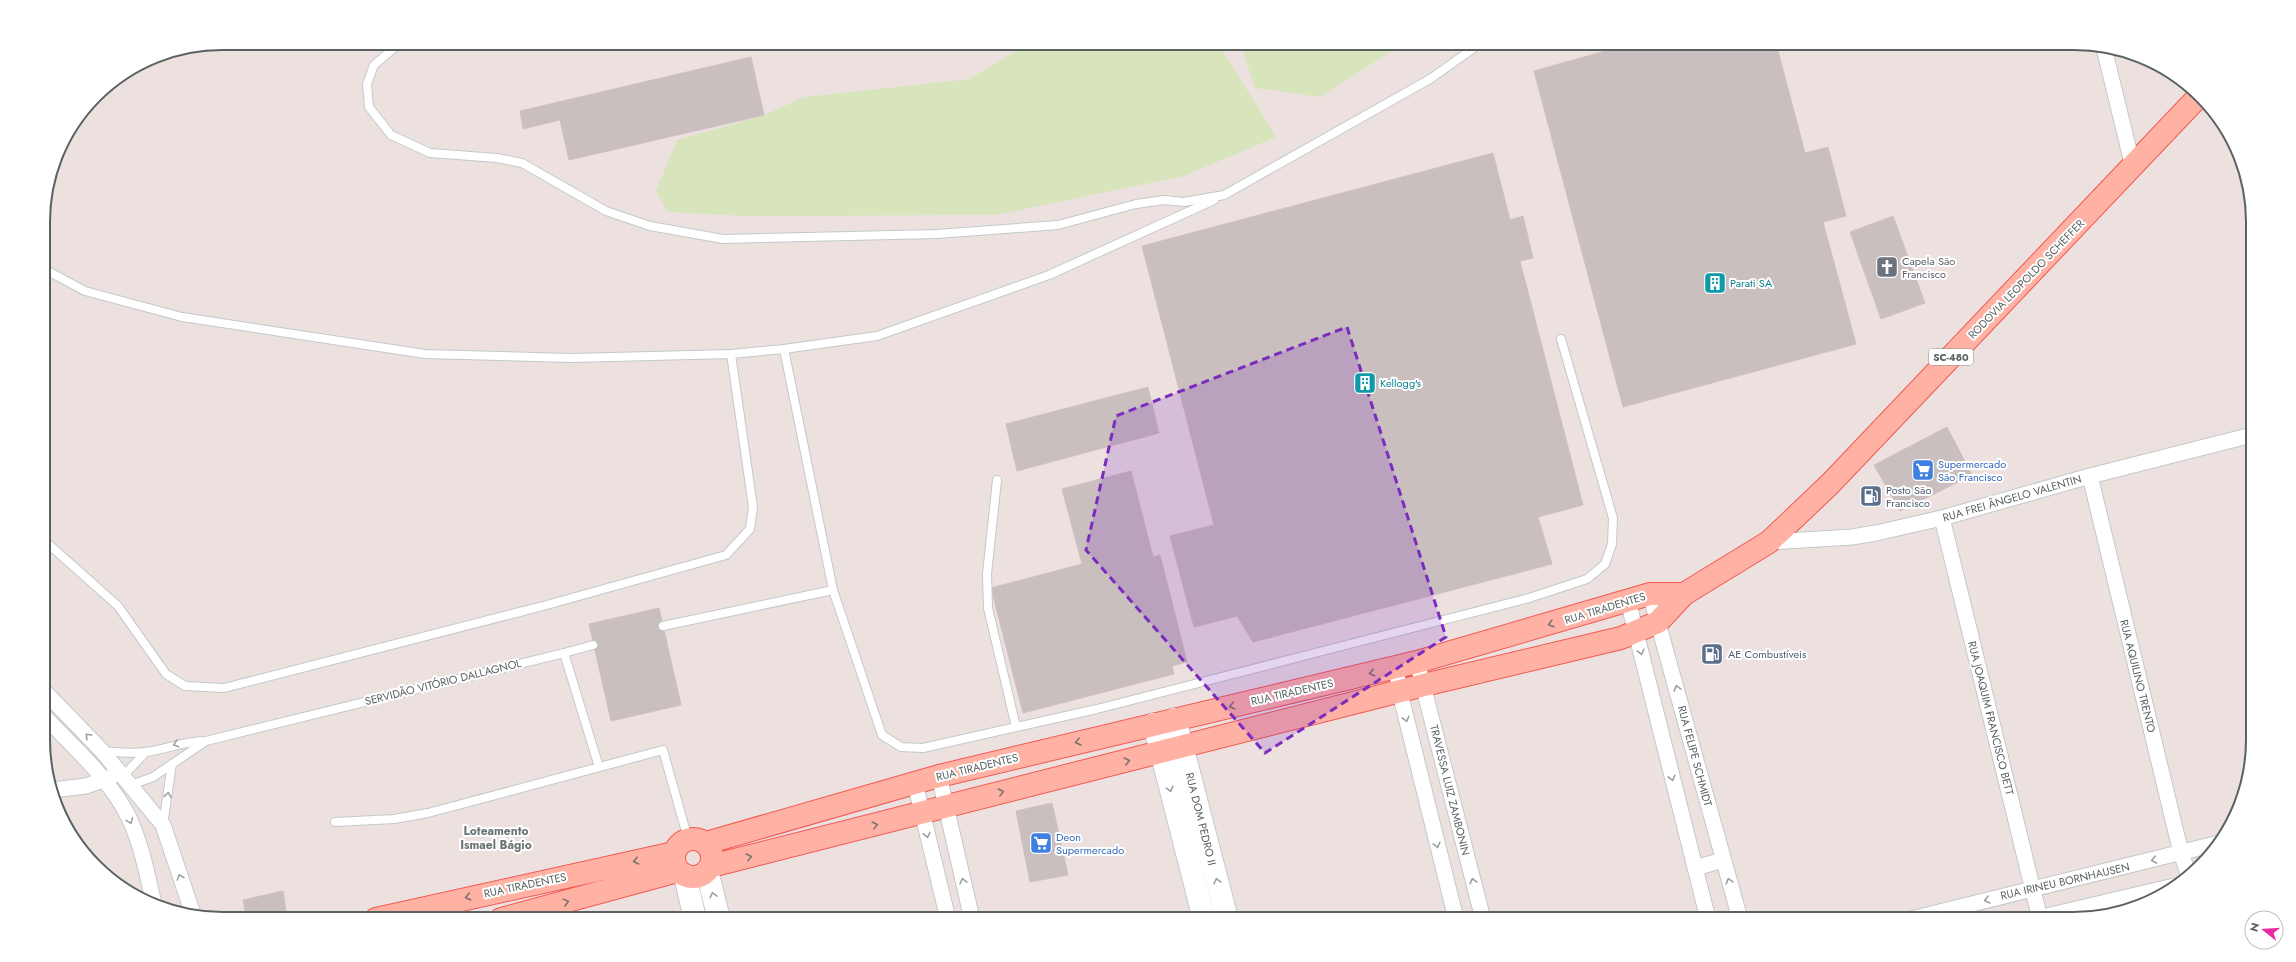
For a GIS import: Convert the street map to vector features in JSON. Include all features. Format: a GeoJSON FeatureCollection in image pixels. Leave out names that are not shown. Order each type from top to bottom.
{"type":"FeatureCollection","features":[{"type":"Feature","properties":{"kind":"main road","name":"RODOVIA LEOPOLDO SCHEFFER"},"geometry":{"type":"LineString","coordinates":[[1684,594],[1769,542],[1830,484],[2196,100]]}},
{"type":"Feature","properties":{"kind":"main road","name":"RUA TIRADENTES"},"geometry":{"type":"LineString","coordinates":[[522,912],[686,856],[939,776],[1417,662],[1650,594],[1684,594]]}},
{"type":"Feature","properties":{"kind":"main road"},"geometry":{"type":"LineString","coordinates":[[686,856],[713,854],[709,869],[946,806],[1183,748],[1400,693],[1424,685],[1636,633],[1658,622],[1684,594]]}},
{"type":"Feature","properties":{"kind":"main road","name":"RUA TIRADENTES"},"geometry":{"type":"LineString","coordinates":[[443,911],[686,856]]}},
{"type":"Feature","properties":{"kind":"street"},"geometry":{"type":"LineString","coordinates":[[2105,53],[2133,167]]}},
{"type":"Feature","properties":{"kind":"street","name":"RUA FREI ÂNGELO VALENTIN"},"geometry":{"type":"LineString","coordinates":[[1769,542],[1852,537],[1942,518],[2090,476],[2246,437]]}},
{"type":"Feature","properties":{"kind":"street","name":"RUA AQUILINO TRENTO"},"geometry":{"type":"LineString","coordinates":[[2090,476],[2181,854],[2187,869]]}},
{"type":"Feature","properties":{"kind":"street","name":"RUA JOAQUIM FRANCISCO BETT"},"geometry":{"type":"LineString","coordinates":[[1942,518],[2037,912]]}},
{"type":"Feature","properties":{"kind":"street","name":"RUA FELIPE SCHMIDT"},"geometry":{"type":"LineString","coordinates":[[1650,594],[1738,912]]}},
{"type":"Feature","properties":{"kind":"street"},"geometry":{"type":"LineString","coordinates":[[1628,601],[1706,912]]}},
{"type":"Feature","properties":{"kind":"street","name":"TRAVESSA LUIZ ZAMBONIN"},"geometry":{"type":"LineString","coordinates":[[1417,662],[1481,912]]}},
{"type":"Feature","properties":{"kind":"street"},"geometry":{"type":"LineString","coordinates":[[1396,667],[1400,693],[1454,912]]}},
{"type":"Feature","properties":{"kind":"street"},"geometry":{"type":"LineString","coordinates":[[50,697],[102,751],[163,825],[191,909]]}},
{"type":"Feature","properties":{"kind":"street","name":"RUA DOM PEDRO II"},"geometry":{"type":"LineString","coordinates":[[1175,719],[1225,912]]}},
{"type":"Feature","properties":{"kind":"street"},"geometry":{"type":"LineString","coordinates":[[50,722],[102,779],[127,814],[143,858],[152,897]]}},
{"type":"Feature","properties":{"kind":"street","name":"RUA DOM PEDRO II"},"geometry":{"type":"LineString","coordinates":[[1154,724],[1160,753],[1202,912]]}},
{"type":"Feature","properties":{"kind":"street"},"geometry":{"type":"LineString","coordinates":[[939,776],[970,912]]}},
{"type":"Feature","properties":{"kind":"street"},"geometry":{"type":"LineString","coordinates":[[57,789],[86,786],[102,779],[127,780]]}},
{"type":"Feature","properties":{"kind":"street"},"geometry":{"type":"LineString","coordinates":[[112,792],[127,780]]}},
{"type":"Feature","properties":{"kind":"street"},"geometry":{"type":"LineString","coordinates":[[915,783],[947,912]]}},
{"type":"Feature","properties":{"kind":"street"},"geometry":{"type":"LineString","coordinates":[[86,786],[112,792]]}},
{"type":"Feature","properties":{"kind":"street"},"geometry":{"type":"LineString","coordinates":[[1428,810],[1454,805]]}},
{"type":"Feature","properties":{"kind":"street","name":"RUA IRINEU BORNHAUSEN"},"geometry":{"type":"LineString","coordinates":[[1938,912],[2032,888],[2208,847]]}},
{"type":"Feature","properties":{"kind":"street"},"geometry":{"type":"LineString","coordinates":[[686,856],[694,912]]}},
{"type":"Feature","properties":{"kind":"street"},"geometry":{"type":"LineString","coordinates":[[1695,868],[1723,860]]}},
{"type":"Feature","properties":{"kind":"street"},"geometry":{"type":"LineString","coordinates":[[709,869],[717,912]]}},
{"type":"Feature","properties":{"kind":"street"},"geometry":{"type":"LineString","coordinates":[[2064,912],[2159,890]]}},
{"type":"Feature","properties":{"kind":"street"},"geometry":{"type":"LineString","coordinates":[[950,912],[967,900]]}},
{"type":"Feature","properties":{"kind":"lane"},"geometry":{"type":"LineString","coordinates":[[392,50],[374,65],[366,84],[369,107],[391,135],[430,153],[497,158],[522,163],[606,211],[650,226],[723,238],[937,234],[1058,225],[1136,204],[1164,200],[1184,202],[1224,196]]}},
{"type":"Feature","properties":{"kind":"lane"},"geometry":{"type":"LineString","coordinates":[[50,272],[85,291],[182,317],[425,354],[571,358],[731,354],[784,349],[877,336],[1049,275],[1224,196],[1430,79],[1471,50]]}},
{"type":"Feature","properties":{"kind":"lane"},"geometry":{"type":"LineString","coordinates":[[784,349],[833,590],[882,735],[901,747],[923,748],[1112,705],[1522,600],[1587,579],[1605,564],[1612,544],[1613,518],[1561,339]]}},
{"type":"Feature","properties":{"kind":"lane"},"geometry":{"type":"LineString","coordinates":[[50,545],[118,606],[166,674],[185,686],[224,688],[543,606],[726,555],[750,529],[752,506],[731,354]]}},
{"type":"Feature","properties":{"kind":"lane"},"geometry":{"type":"LineString","coordinates":[[997,480],[987,574],[988,608],[1016,727]]}},
{"type":"Feature","properties":{"kind":"lane"},"geometry":{"type":"LineString","coordinates":[[663,626],[833,590]]}},
{"type":"Feature","properties":{"kind":"lane","name":"SERVIDÃO VITÓRIO DALLAGNOL"},"geometry":{"type":"LineString","coordinates":[[206,741],[593,645]]}},
{"type":"Feature","properties":{"kind":"lane"},"geometry":{"type":"LineString","coordinates":[[564,653],[599,767]]}},
{"type":"Feature","properties":{"kind":"lane"},"geometry":{"type":"LineString","coordinates":[[102,751],[125,753],[146,752],[189,741],[206,741]]}},
{"type":"Feature","properties":{"kind":"lane"},"geometry":{"type":"LineString","coordinates":[[127,780],[153,777],[206,741]]}},
{"type":"Feature","properties":{"kind":"lane"},"geometry":{"type":"LineString","coordinates":[[335,822],[394,819],[428,813],[663,750],[686,856]]}},
{"type":"Feature","properties":{"kind":"lane"},"geometry":{"type":"LineString","coordinates":[[127,780],[146,752]]}},
{"type":"Feature","properties":{"kind":"lane"},"geometry":{"type":"LineString","coordinates":[[163,825],[172,764]]}},
{"type":"Feature","properties":{"kind":"highlighted area"},"geometry":{"type":"Polygon","coordinates":[[[1347,327],[1446,637],[1265,753],[1086,550],[1116,416],[1347,327]]]}},
{"type":"Feature","properties":{"kind":"green space"},"geometry":{"type":"Polygon","coordinates":[[[1018,50],[1222,50],[1276,137],[1184,176],[995,215],[743,216],[668,212],[656,191],[677,140],[764,115],[804,97],[969,79],[1018,50]]]}},
{"type":"Feature","properties":{"kind":"green space"},"geometry":{"type":"Polygon","coordinates":[[[1242,50],[1393,50],[1320,97],[1255,88],[1242,50]]]}},
{"type":"Feature","properties":{"kind":"building","name":"Parati SA"},"geometry":{"type":"Polygon","coordinates":[[[1609,50],[1778,50],[1805,153],[1828,147],[1846,216],[1823,222],[1856,344],[1623,407],[1534,71],[1609,50]]]}},
{"type":"Feature","properties":{"kind":"building"},"geometry":{"type":"Polygon","coordinates":[[[751,57],[764,115],[569,160],[560,120],[523,129],[520,111],[751,57]]]}},
{"type":"Feature","properties":{"kind":"building","name":"Kellogg's"},"geometry":{"type":"Polygon","coordinates":[[[1493,153],[1510,220],[1523,216],[1533,258],[1520,261],[1583,505],[1538,517],[1552,564],[1253,642],[1237,616],[1194,627],[1170,536],[1214,525],[1142,246],[1493,153]]]}},
{"type":"Feature","properties":{"kind":"building","name":"Capela São Francisco"},"geometry":{"type":"Polygon","coordinates":[[[1893,216],[1925,303],[1881,319],[1850,232],[1893,216]]]}},
{"type":"Feature","properties":{"kind":"building"},"geometry":{"type":"Polygon","coordinates":[[[1148,387],[1159,433],[1017,471],[1006,424],[1148,387]]]}},
{"type":"Feature","properties":{"kind":"building","name":"Supermercado São Francisco"},"geometry":{"type":"Polygon","coordinates":[[[1947,427],[1972,475],[1900,511],[1874,465],[1947,427]]]}},
{"type":"Feature","properties":{"kind":"building"},"geometry":{"type":"Polygon","coordinates":[[[1131,471],[1153,557],[1160,555],[1187,662],[1172,666],[1174,674],[1023,713],[991,588],[1082,564],[1062,489],[1131,471]]]}},
{"type":"Feature","properties":{"kind":"building"},"geometry":{"type":"Polygon","coordinates":[[[659,608],[681,705],[611,721],[589,624],[659,608]]]}},
{"type":"Feature","properties":{"kind":"building","name":"Deon Supermercado"},"geometry":{"type":"Polygon","coordinates":[[[1052,803],[1068,875],[1030,882],[1016,811],[1052,803]]]}},
{"type":"Feature","properties":{"kind":"building"},"geometry":{"type":"Polygon","coordinates":[[[283,891],[286,911],[246,912],[243,900],[283,891]]]}},
{"type":"Feature","properties":{"kind":"place","name":"Capela São Francisco"},"geometry":{"type":"Point","coordinates":[1887,267]}},
{"type":"Feature","properties":{"kind":"place","name":"Parati SA"},"geometry":{"type":"Point","coordinates":[1715,283]}},
{"type":"Feature","properties":{"kind":"place","name":"Kellogg's"},"geometry":{"type":"Point","coordinates":[1365,383]}},
{"type":"Feature","properties":{"kind":"place","name":"Supermercado São Francisco"},"geometry":{"type":"Point","coordinates":[1923,470]}},
{"type":"Feature","properties":{"kind":"place","name":"Posto São Francisco"},"geometry":{"type":"Point","coordinates":[1871,496]}},
{"type":"Feature","properties":{"kind":"place","name":"AE Combustíveis"},"geometry":{"type":"Point","coordinates":[1712,654]}},
{"type":"Feature","properties":{"kind":"place","name":"Deon Supermercado"},"geometry":{"type":"Point","coordinates":[1041,843]}},
{"type":"Feature","properties":{"kind":"district","name":"Loteamento Ismael Bágio"},"geometry":{"type":"Point","coordinates":[496,838]}}]}
